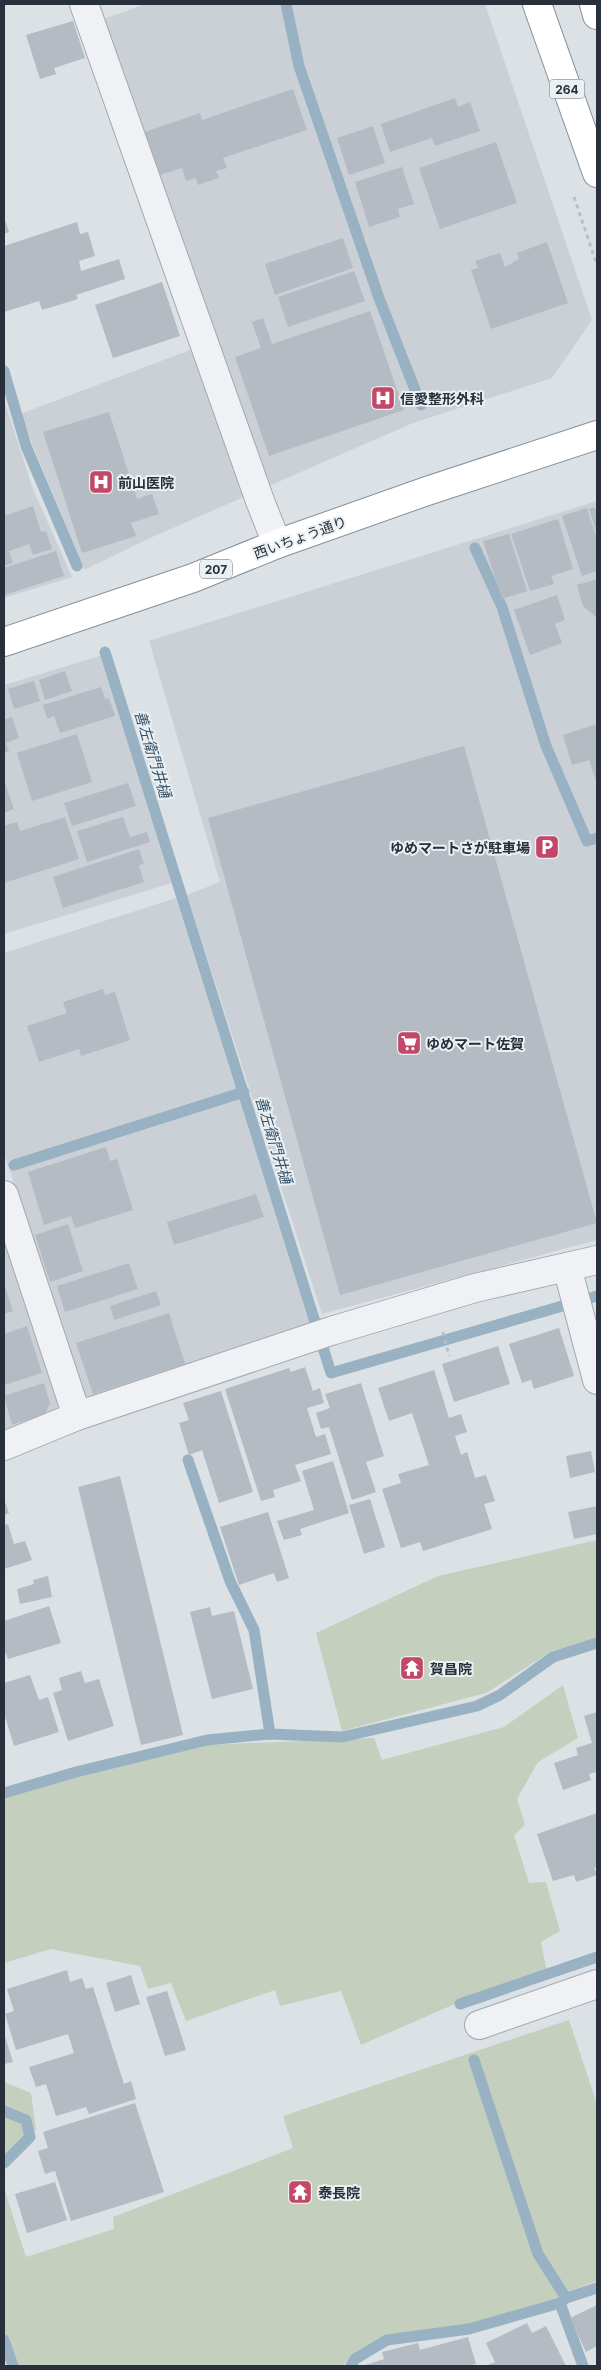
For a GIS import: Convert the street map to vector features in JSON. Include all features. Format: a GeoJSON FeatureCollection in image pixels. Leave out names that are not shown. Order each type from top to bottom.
{"type":"FeatureCollection","features":[{"type":"Feature","properties":{"kind":"highway","name":"264"},"geometry":{"type":"LineString","coordinates":[[537,4],[597,173]]}},
{"type":"Feature","properties":{"kind":"highway"},"geometry":{"type":"LineString","coordinates":[[594,4],[597,15]]}},
{"type":"Feature","properties":{"kind":"highway","name":"西いちょう通り"},"geometry":{"type":"LineString","coordinates":[[4,642],[193,578],[277,544],[427,491],[597,435]]}},
{"type":"Feature","properties":{"kind":"street"},"geometry":{"type":"LineString","coordinates":[[84,4],[260,501],[277,544]]}},
{"type":"Feature","properties":{"kind":"street"},"geometry":{"type":"LineString","coordinates":[[4,1195],[77,1416]]}},
{"type":"Feature","properties":{"kind":"street"},"geometry":{"type":"LineString","coordinates":[[4,1446],[77,1416],[331,1331],[475,1288],[570,1277],[597,1260]]}},
{"type":"Feature","properties":{"kind":"street"},"geometry":{"type":"LineString","coordinates":[[570,1277],[597,1380]]}},
{"type":"Feature","properties":{"kind":"street"},"geometry":{"type":"LineString","coordinates":[[479,2025],[597,1984]]}},
{"type":"Feature","properties":{"kind":"path"},"geometry":{"type":"LineString","coordinates":[[443,1330],[449,1356]]}},
{"type":"Feature","properties":{"kind":"shaded area"},"geometry":{"type":"Polygon","coordinates":[[[146,4],[485,4],[592,320],[552,378],[413,423],[150,538],[84,570],[20,414],[214,341],[98,21],[146,4]]]}},
{"type":"Feature","properties":{"kind":"shaded area"},"geometry":{"type":"Polygon","coordinates":[[[4,400],[33,489],[72,577],[4,598],[4,400]]]}},
{"type":"Feature","properties":{"kind":"shaded area"},"geometry":{"type":"Polygon","coordinates":[[[597,501],[597,1240],[322,1314],[187,895],[220,882],[149,641],[597,501]]]}},
{"type":"Feature","properties":{"kind":"shaded area"},"geometry":{"type":"Polygon","coordinates":[[[103,655],[172,883],[4,934],[4,685],[103,655]]]}},
{"type":"Feature","properties":{"kind":"shaded area"},"geometry":{"type":"Polygon","coordinates":[[[176,898],[311,1327],[99,1398],[84,1396],[4,1153],[4,953],[176,898]]]}},
{"type":"Feature","properties":{"kind":"shaded area"},"geometry":{"type":"Polygon","coordinates":[[[4,1238],[60,1404],[52,1415],[4,1431],[4,1238]]]}},
{"type":"Feature","properties":{"kind":"green space"},"geometry":{"type":"Polygon","coordinates":[[[597,1540],[597,1639],[552,1651],[486,1693],[342,1731],[316,1633],[438,1576],[597,1540]]]}},
{"type":"Feature","properties":{"kind":"green space"},"geometry":{"type":"Polygon","coordinates":[[[563,1685],[578,1738],[538,1762],[517,1799],[525,1825],[514,1835],[529,1883],[546,1882],[560,1931],[541,1942],[547,1972],[457,2003],[361,2045],[341,1991],[280,2006],[275,1990],[186,2021],[171,1983],[148,1989],[140,1966],[51,1949],[4,1963],[4,1798],[91,1772],[204,1745],[374,1738],[382,1760],[504,1727],[563,1685]]]}},
{"type":"Feature","properties":{"kind":"green space","name":"泰長院"},"geometry":{"type":"Polygon","coordinates":[[[569,2020],[597,2104],[597,2281],[569,2291],[556,2300],[466,2326],[383,2337],[352,2356],[343,2366],[8,2366],[4,2353],[4,2188],[26,2257],[114,2229],[113,2217],[293,2148],[283,2116],[569,2020]]]}},
{"type":"Feature","properties":{"kind":"green space"},"geometry":{"type":"Polygon","coordinates":[[[4,2082],[31,2093],[36,2130],[4,2158],[4,2082]]]}},
{"type":"Feature","properties":{"kind":"building"},"geometry":{"type":"Polygon","coordinates":[[[73,21],[85,58],[54,68],[56,74],[40,79],[26,35],[73,21]]]}},
{"type":"Feature","properties":{"kind":"building"},"geometry":{"type":"Polygon","coordinates":[[[293,89],[307,130],[223,158],[227,168],[216,171],[219,178],[198,185],[196,178],[186,181],[182,168],[160,175],[145,132],[200,113],[202,120],[293,89]]]}},
{"type":"Feature","properties":{"kind":"building"},"geometry":{"type":"Polygon","coordinates":[[[455,98],[458,107],[470,102],[480,131],[435,146],[432,138],[390,152],[381,124],[455,98]]]}},
{"type":"Feature","properties":{"kind":"building"},"geometry":{"type":"Polygon","coordinates":[[[373,126],[385,163],[349,175],[337,138],[373,126]]]}},
{"type":"Feature","properties":{"kind":"building"},"geometry":{"type":"Polygon","coordinates":[[[496,142],[517,203],[440,229],[419,168],[496,142]]]}},
{"type":"Feature","properties":{"kind":"building"},"geometry":{"type":"Polygon","coordinates":[[[402,167],[414,204],[398,209],[400,217],[369,227],[355,182],[402,167]]]}},
{"type":"Feature","properties":{"kind":"building"},"geometry":{"type":"Polygon","coordinates":[[[4,217],[9,232],[4,234],[4,217]]]}},
{"type":"Feature","properties":{"kind":"building"},"geometry":{"type":"Polygon","coordinates":[[[77,222],[80,234],[88,232],[95,256],[79,261],[81,271],[119,259],[125,279],[76,295],[78,299],[42,310],[39,301],[4,312],[4,246],[77,222]]]}},
{"type":"Feature","properties":{"kind":"building"},"geometry":{"type":"Polygon","coordinates":[[[343,238],[353,268],[275,295],[265,264],[343,238]]]}},
{"type":"Feature","properties":{"kind":"building"},"geometry":{"type":"Polygon","coordinates":[[[547,242],[568,303],[491,329],[471,270],[478,268],[475,261],[500,253],[505,267],[519,259],[517,253],[547,242]]]}},
{"type":"Feature","properties":{"kind":"building"},"geometry":{"type":"Polygon","coordinates":[[[354,271],[365,301],[288,327],[278,297],[354,271]]]}},
{"type":"Feature","properties":{"kind":"building"},"geometry":{"type":"Polygon","coordinates":[[[162,282],[180,336],[113,358],[95,305],[162,282]]]}},
{"type":"Feature","properties":{"kind":"building"},"geometry":{"type":"Polygon","coordinates":[[[370,311],[404,410],[269,456],[235,357],[261,348],[252,322],[263,318],[272,344],[370,311]]]}},
{"type":"Feature","properties":{"kind":"building"},"geometry":{"type":"Polygon","coordinates":[[[109,412],[137,499],[152,494],[159,514],[131,523],[136,536],[82,553],[43,432],[109,412]]]}},
{"type":"Feature","properties":{"kind":"building"},"geometry":{"type":"Polygon","coordinates":[[[33,506],[41,532],[46,531],[52,549],[33,555],[29,544],[9,551],[13,563],[4,566],[4,516],[33,506]]]}},
{"type":"Feature","properties":{"kind":"building"},"geometry":{"type":"Polygon","coordinates":[[[593,507],[597,510],[597,534],[589,509],[593,507]]]}},
{"type":"Feature","properties":{"kind":"building"},"geometry":{"type":"Polygon","coordinates":[[[587,508],[597,539],[597,571],[582,576],[562,516],[587,508]]]}},
{"type":"Feature","properties":{"kind":"building"},"geometry":{"type":"Polygon","coordinates":[[[558,519],[573,569],[551,576],[554,584],[530,591],[511,534],[558,519]]]}},
{"type":"Feature","properties":{"kind":"building"},"geometry":{"type":"Polygon","coordinates":[[[509,534],[527,591],[502,599],[483,541],[509,534]]]}},
{"type":"Feature","properties":{"kind":"building"},"geometry":{"type":"Polygon","coordinates":[[[56,551],[64,576],[4,595],[4,568],[56,551]]]}},
{"type":"Feature","properties":{"kind":"building"},"geometry":{"type":"Polygon","coordinates":[[[597,579],[597,618],[583,606],[577,585],[597,579]]]}},
{"type":"Feature","properties":{"kind":"building"},"geometry":{"type":"Polygon","coordinates":[[[557,595],[565,620],[555,624],[562,643],[530,655],[514,610],[557,595]]]}},
{"type":"Feature","properties":{"kind":"building"},"geometry":{"type":"Polygon","coordinates":[[[65,671],[72,691],[45,700],[39,680],[65,671]]]}},
{"type":"Feature","properties":{"kind":"building"},"geometry":{"type":"Polygon","coordinates":[[[34,681],[40,701],[14,709],[8,689],[34,681]]]}},
{"type":"Feature","properties":{"kind":"building"},"geometry":{"type":"Polygon","coordinates":[[[101,687],[105,699],[109,698],[115,716],[60,733],[54,716],[47,719],[43,705],[101,687]]]}},
{"type":"Feature","properties":{"kind":"building"},"geometry":{"type":"Polygon","coordinates":[[[12,717],[19,738],[6,743],[9,751],[4,753],[4,720],[12,717]]]}},
{"type":"Feature","properties":{"kind":"building"},"geometry":{"type":"Polygon","coordinates":[[[597,724],[597,784],[589,760],[572,765],[563,735],[597,724]]]}},
{"type":"Feature","properties":{"kind":"building"},"geometry":{"type":"Polygon","coordinates":[[[77,734],[92,782],[32,801],[17,753],[77,734]]]}},
{"type":"Feature","properties":{"kind":"building","name":"ゆめマート佐賀"},"geometry":{"type":"Polygon","coordinates":[[[464,746],[597,1223],[340,1295],[208,818],[464,746]]]}},
{"type":"Feature","properties":{"kind":"building"},"geometry":{"type":"Polygon","coordinates":[[[4,780],[14,809],[4,813],[4,780]]]}},
{"type":"Feature","properties":{"kind":"building"},"geometry":{"type":"Polygon","coordinates":[[[128,783],[136,806],[72,826],[64,803],[128,783]]]}},
{"type":"Feature","properties":{"kind":"building"},"geometry":{"type":"Polygon","coordinates":[[[65,817],[79,859],[4,883],[4,826],[17,822],[20,831],[65,817]]]}},
{"type":"Feature","properties":{"kind":"building"},"geometry":{"type":"Polygon","coordinates":[[[123,817],[130,837],[147,832],[150,842],[87,862],[77,831],[123,817]]]}},
{"type":"Feature","properties":{"kind":"building"},"geometry":{"type":"Polygon","coordinates":[[[139,849],[144,864],[139,865],[144,882],[63,908],[53,877],[139,849]]]}},
{"type":"Feature","properties":{"kind":"building"},"geometry":{"type":"Polygon","coordinates":[[[103,989],[105,995],[115,992],[130,1040],[81,1056],[79,1049],[39,1062],[27,1026],[67,1013],[63,1002],[103,989]]]}},
{"type":"Feature","properties":{"kind":"building"},"geometry":{"type":"Polygon","coordinates":[[[106,1147],[110,1161],[117,1159],[133,1210],[75,1228],[71,1216],[44,1225],[28,1172],[106,1147]]]}},
{"type":"Feature","properties":{"kind":"building"},"geometry":{"type":"Polygon","coordinates":[[[256,1194],[264,1217],[174,1245],[167,1222],[256,1194]]]}},
{"type":"Feature","properties":{"kind":"building"},"geometry":{"type":"Polygon","coordinates":[[[68,1224],[83,1271],[50,1282],[35,1235],[68,1224]]]}},
{"type":"Feature","properties":{"kind":"building"},"geometry":{"type":"Polygon","coordinates":[[[129,1263],[138,1289],[65,1312],[57,1286],[129,1263]]]}},
{"type":"Feature","properties":{"kind":"building"},"geometry":{"type":"Polygon","coordinates":[[[4,1284],[13,1311],[4,1314],[4,1284]]]}},
{"type":"Feature","properties":{"kind":"building"},"geometry":{"type":"Polygon","coordinates":[[[156,1291],[161,1305],[114,1320],[110,1306],[156,1291]]]}},
{"type":"Feature","properties":{"kind":"building"},"geometry":{"type":"Polygon","coordinates":[[[169,1313],[185,1364],[93,1394],[76,1343],[169,1313]]]}},
{"type":"Feature","properties":{"kind":"building"},"geometry":{"type":"Polygon","coordinates":[[[27,1326],[42,1373],[4,1385],[4,1334],[27,1326]]]}},
{"type":"Feature","properties":{"kind":"building"},"geometry":{"type":"Polygon","coordinates":[[[559,1328],[574,1376],[534,1389],[531,1380],[522,1383],[509,1344],[559,1328]]]}},
{"type":"Feature","properties":{"kind":"building"},"geometry":{"type":"Polygon","coordinates":[[[498,1346],[510,1384],[454,1402],[442,1364],[498,1346]]]}},
{"type":"Feature","properties":{"kind":"building"},"geometry":{"type":"Polygon","coordinates":[[[305,1367],[313,1391],[320,1388],[324,1403],[307,1408],[316,1437],[325,1434],[331,1454],[295,1465],[301,1481],[273,1490],[275,1497],[261,1501],[225,1389],[289,1368],[291,1372],[305,1367]]]}},
{"type":"Feature","properties":{"kind":"building"},"geometry":{"type":"Polygon","coordinates":[[[434,1370],[449,1418],[461,1414],[467,1432],[455,1436],[461,1455],[467,1452],[475,1478],[486,1475],[495,1501],[484,1504],[492,1529],[423,1551],[420,1542],[401,1548],[382,1489],[401,1483],[398,1474],[429,1465],[412,1413],[389,1421],[378,1388],[434,1370]]]}},
{"type":"Feature","properties":{"kind":"building"},"geometry":{"type":"Polygon","coordinates":[[[44,1383],[50,1403],[45,1414],[12,1425],[4,1396],[44,1383]]]}},
{"type":"Feature","properties":{"kind":"building"},"geometry":{"type":"Polygon","coordinates":[[[361,1383],[384,1456],[366,1462],[376,1492],[352,1500],[329,1427],[321,1429],[316,1413],[330,1408],[325,1394],[361,1383]]]}},
{"type":"Feature","properties":{"kind":"building"},"geometry":{"type":"Polygon","coordinates":[[[221,1391],[253,1492],[219,1503],[202,1450],[189,1455],[179,1423],[189,1420],[183,1403],[221,1391]]]}},
{"type":"Feature","properties":{"kind":"building"},"geometry":{"type":"Polygon","coordinates":[[[591,1451],[595,1472],[570,1478],[566,1456],[591,1451]]]}},
{"type":"Feature","properties":{"kind":"building"},"geometry":{"type":"Polygon","coordinates":[[[333,1461],[349,1513],[300,1529],[302,1535],[284,1540],[277,1521],[314,1510],[302,1471],[333,1461]]]}},
{"type":"Feature","properties":{"kind":"building"},"geometry":{"type":"Polygon","coordinates":[[[120,1476],[183,1735],[141,1745],[78,1487],[120,1476]]]}},
{"type":"Feature","properties":{"kind":"building"},"geometry":{"type":"Polygon","coordinates":[[[4,1499],[9,1513],[4,1515],[4,1499]]]}},
{"type":"Feature","properties":{"kind":"building"},"geometry":{"type":"Polygon","coordinates":[[[370,1499],[385,1547],[364,1554],[349,1505],[370,1499]]]}},
{"type":"Feature","properties":{"kind":"building"},"geometry":{"type":"Polygon","coordinates":[[[597,1506],[597,1534],[574,1539],[568,1512],[597,1506]]]}},
{"type":"Feature","properties":{"kind":"building"},"geometry":{"type":"Polygon","coordinates":[[[268,1512],[289,1578],[277,1582],[274,1573],[239,1585],[220,1527],[268,1512]]]}},
{"type":"Feature","properties":{"kind":"building"},"geometry":{"type":"Polygon","coordinates":[[[8,1524],[14,1544],[25,1541],[32,1560],[4,1569],[4,1525],[8,1524]]]}},
{"type":"Feature","properties":{"kind":"building"},"geometry":{"type":"Polygon","coordinates":[[[48,1576],[52,1597],[20,1604],[17,1589],[34,1584],[33,1580],[48,1576]]]}},
{"type":"Feature","properties":{"kind":"building"},"geometry":{"type":"Polygon","coordinates":[[[49,1606],[61,1643],[8,1659],[4,1649],[4,1621],[49,1606]]]}},
{"type":"Feature","properties":{"kind":"building"},"geometry":{"type":"Polygon","coordinates":[[[210,1607],[212,1616],[234,1611],[253,1689],[212,1699],[190,1612],[210,1607]]]}},
{"type":"Feature","properties":{"kind":"building"},"geometry":{"type":"Polygon","coordinates":[[[81,1671],[85,1683],[99,1679],[114,1726],[68,1741],[53,1693],[62,1690],[59,1678],[81,1671]]]}},
{"type":"Feature","properties":{"kind":"building"},"geometry":{"type":"Polygon","coordinates":[[[30,1675],[39,1700],[48,1697],[59,1732],[14,1746],[4,1713],[4,1683],[30,1675]]]}},
{"type":"Feature","properties":{"kind":"building"},"geometry":{"type":"Polygon","coordinates":[[[597,1712],[597,1772],[589,1774],[591,1780],[563,1790],[554,1763],[578,1755],[576,1748],[592,1743],[584,1716],[597,1712]]]}},
{"type":"Feature","properties":{"kind":"building"},"geometry":{"type":"Polygon","coordinates":[[[597,1813],[597,1867],[594,1868],[597,1875],[576,1882],[574,1875],[553,1881],[537,1834],[597,1813]]]}},
{"type":"Feature","properties":{"kind":"building"},"geometry":{"type":"Polygon","coordinates":[[[67,1970],[70,1982],[82,1978],[86,1989],[93,1987],[124,2084],[131,2081],[136,2099],[89,2114],[86,2107],[56,2116],[46,2084],[36,2087],[29,2067],[74,2053],[68,2034],[16,2050],[5,2014],[14,2011],[7,1989],[67,1970]]]}},
{"type":"Feature","properties":{"kind":"building"},"geometry":{"type":"Polygon","coordinates":[[[131,1975],[140,2004],[115,2012],[106,1983],[131,1975]]]}},
{"type":"Feature","properties":{"kind":"building"},"geometry":{"type":"Polygon","coordinates":[[[167,1991],[186,2050],[165,2056],[146,1997],[167,1991]]]}},
{"type":"Feature","properties":{"kind":"building"},"geometry":{"type":"Polygon","coordinates":[[[4,2033],[13,2062],[4,2064],[4,2033]]]}},
{"type":"Feature","properties":{"kind":"building"},"geometry":{"type":"Polygon","coordinates":[[[135,2103],[164,2192],[71,2221],[55,2171],[45,2174],[38,2151],[48,2148],[43,2132],[135,2103]]]}},
{"type":"Feature","properties":{"kind":"building"},"geometry":{"type":"Polygon","coordinates":[[[55,2182],[67,2220],[27,2233],[15,2194],[55,2182]]]}},
{"type":"Feature","properties":{"kind":"building"},"geometry":{"type":"Polygon","coordinates":[[[597,2305],[597,2346],[586,2352],[570,2318],[597,2305]]]}},
{"type":"Feature","properties":{"kind":"building"},"geometry":{"type":"Polygon","coordinates":[[[527,2323],[532,2333],[546,2326],[566,2366],[485,2366],[495,2362],[486,2343],[527,2323]]]}},
{"type":"Feature","properties":{"kind":"building"},"geometry":{"type":"Polygon","coordinates":[[[468,2337],[476,2364],[467,2366],[362,2366],[384,2359],[382,2352],[418,2343],[420,2350],[468,2337]]]}},
{"type":"Feature","properties":{"kind":"waterway"},"geometry":{"type":"LineString","coordinates":[[286,4],[299,66],[379,298],[421,405]]}},
{"type":"Feature","properties":{"kind":"waterway","name":"善左衛門井樋"},"geometry":{"type":"LineString","coordinates":[[4,371],[26,446],[77,566]]}},
{"type":"Feature","properties":{"kind":"waterway"},"geometry":{"type":"LineString","coordinates":[[475,548],[502,607],[546,746],[587,841],[597,838]]}},
{"type":"Feature","properties":{"kind":"waterway","name":"善左衛門井樋"},"geometry":{"type":"LineString","coordinates":[[105,652],[331,1373],[597,1296]]}},
{"type":"Feature","properties":{"kind":"waterway"},"geometry":{"type":"LineString","coordinates":[[14,1165],[244,1092]]}},
{"type":"Feature","properties":{"kind":"waterway"},"geometry":{"type":"LineString","coordinates":[[188,1460],[230,1581],[254,1630],[270,1734]]}},
{"type":"Feature","properties":{"kind":"waterway"},"geometry":{"type":"LineString","coordinates":[[4,1793],[76,1772],[207,1740],[270,1734],[342,1737],[477,1706],[500,1695],[553,1657],[597,1643]]}},
{"type":"Feature","properties":{"kind":"waterway"},"geometry":{"type":"LineString","coordinates":[[460,2004],[597,1957]]}},
{"type":"Feature","properties":{"kind":"waterway"},"geometry":{"type":"LineString","coordinates":[[474,2060],[538,2254],[566,2298],[560,2303],[583,2366]]}},
{"type":"Feature","properties":{"kind":"waterway"},"geometry":{"type":"LineString","coordinates":[[4,2111],[26,2120],[30,2137],[4,2163]]}},
{"type":"Feature","properties":{"kind":"waterway"},"geometry":{"type":"LineString","coordinates":[[566,2298],[597,2288]]}},
{"type":"Feature","properties":{"kind":"waterway"},"geometry":{"type":"LineString","coordinates":[[351,2366],[355,2359],[387,2340],[469,2329],[560,2303]]}},
{"type":"Feature","properties":{"kind":"waterway"},"geometry":{"type":"LineString","coordinates":[[4,2340],[13,2366]]}},
{"type":"Feature","properties":{"kind":"place","name":"信愛整形外科"},"geometry":{"type":"Point","coordinates":[383,398]}},
{"type":"Feature","properties":{"kind":"place","name":"前山医院"},"geometry":{"type":"Point","coordinates":[101,482]}},
{"type":"Feature","properties":{"kind":"place","name":"ゆめマートさが駐車場"},"geometry":{"type":"Point","coordinates":[547,847]}},
{"type":"Feature","properties":{"kind":"place","name":"ゆめマート佐賀"},"geometry":{"type":"Point","coordinates":[409,1043]}},
{"type":"Feature","properties":{"kind":"place","name":"賀昌院"},"geometry":{"type":"Point","coordinates":[412,1668]}},
{"type":"Feature","properties":{"kind":"place","name":"泰長院"},"geometry":{"type":"Point","coordinates":[300,2192]}}]}
